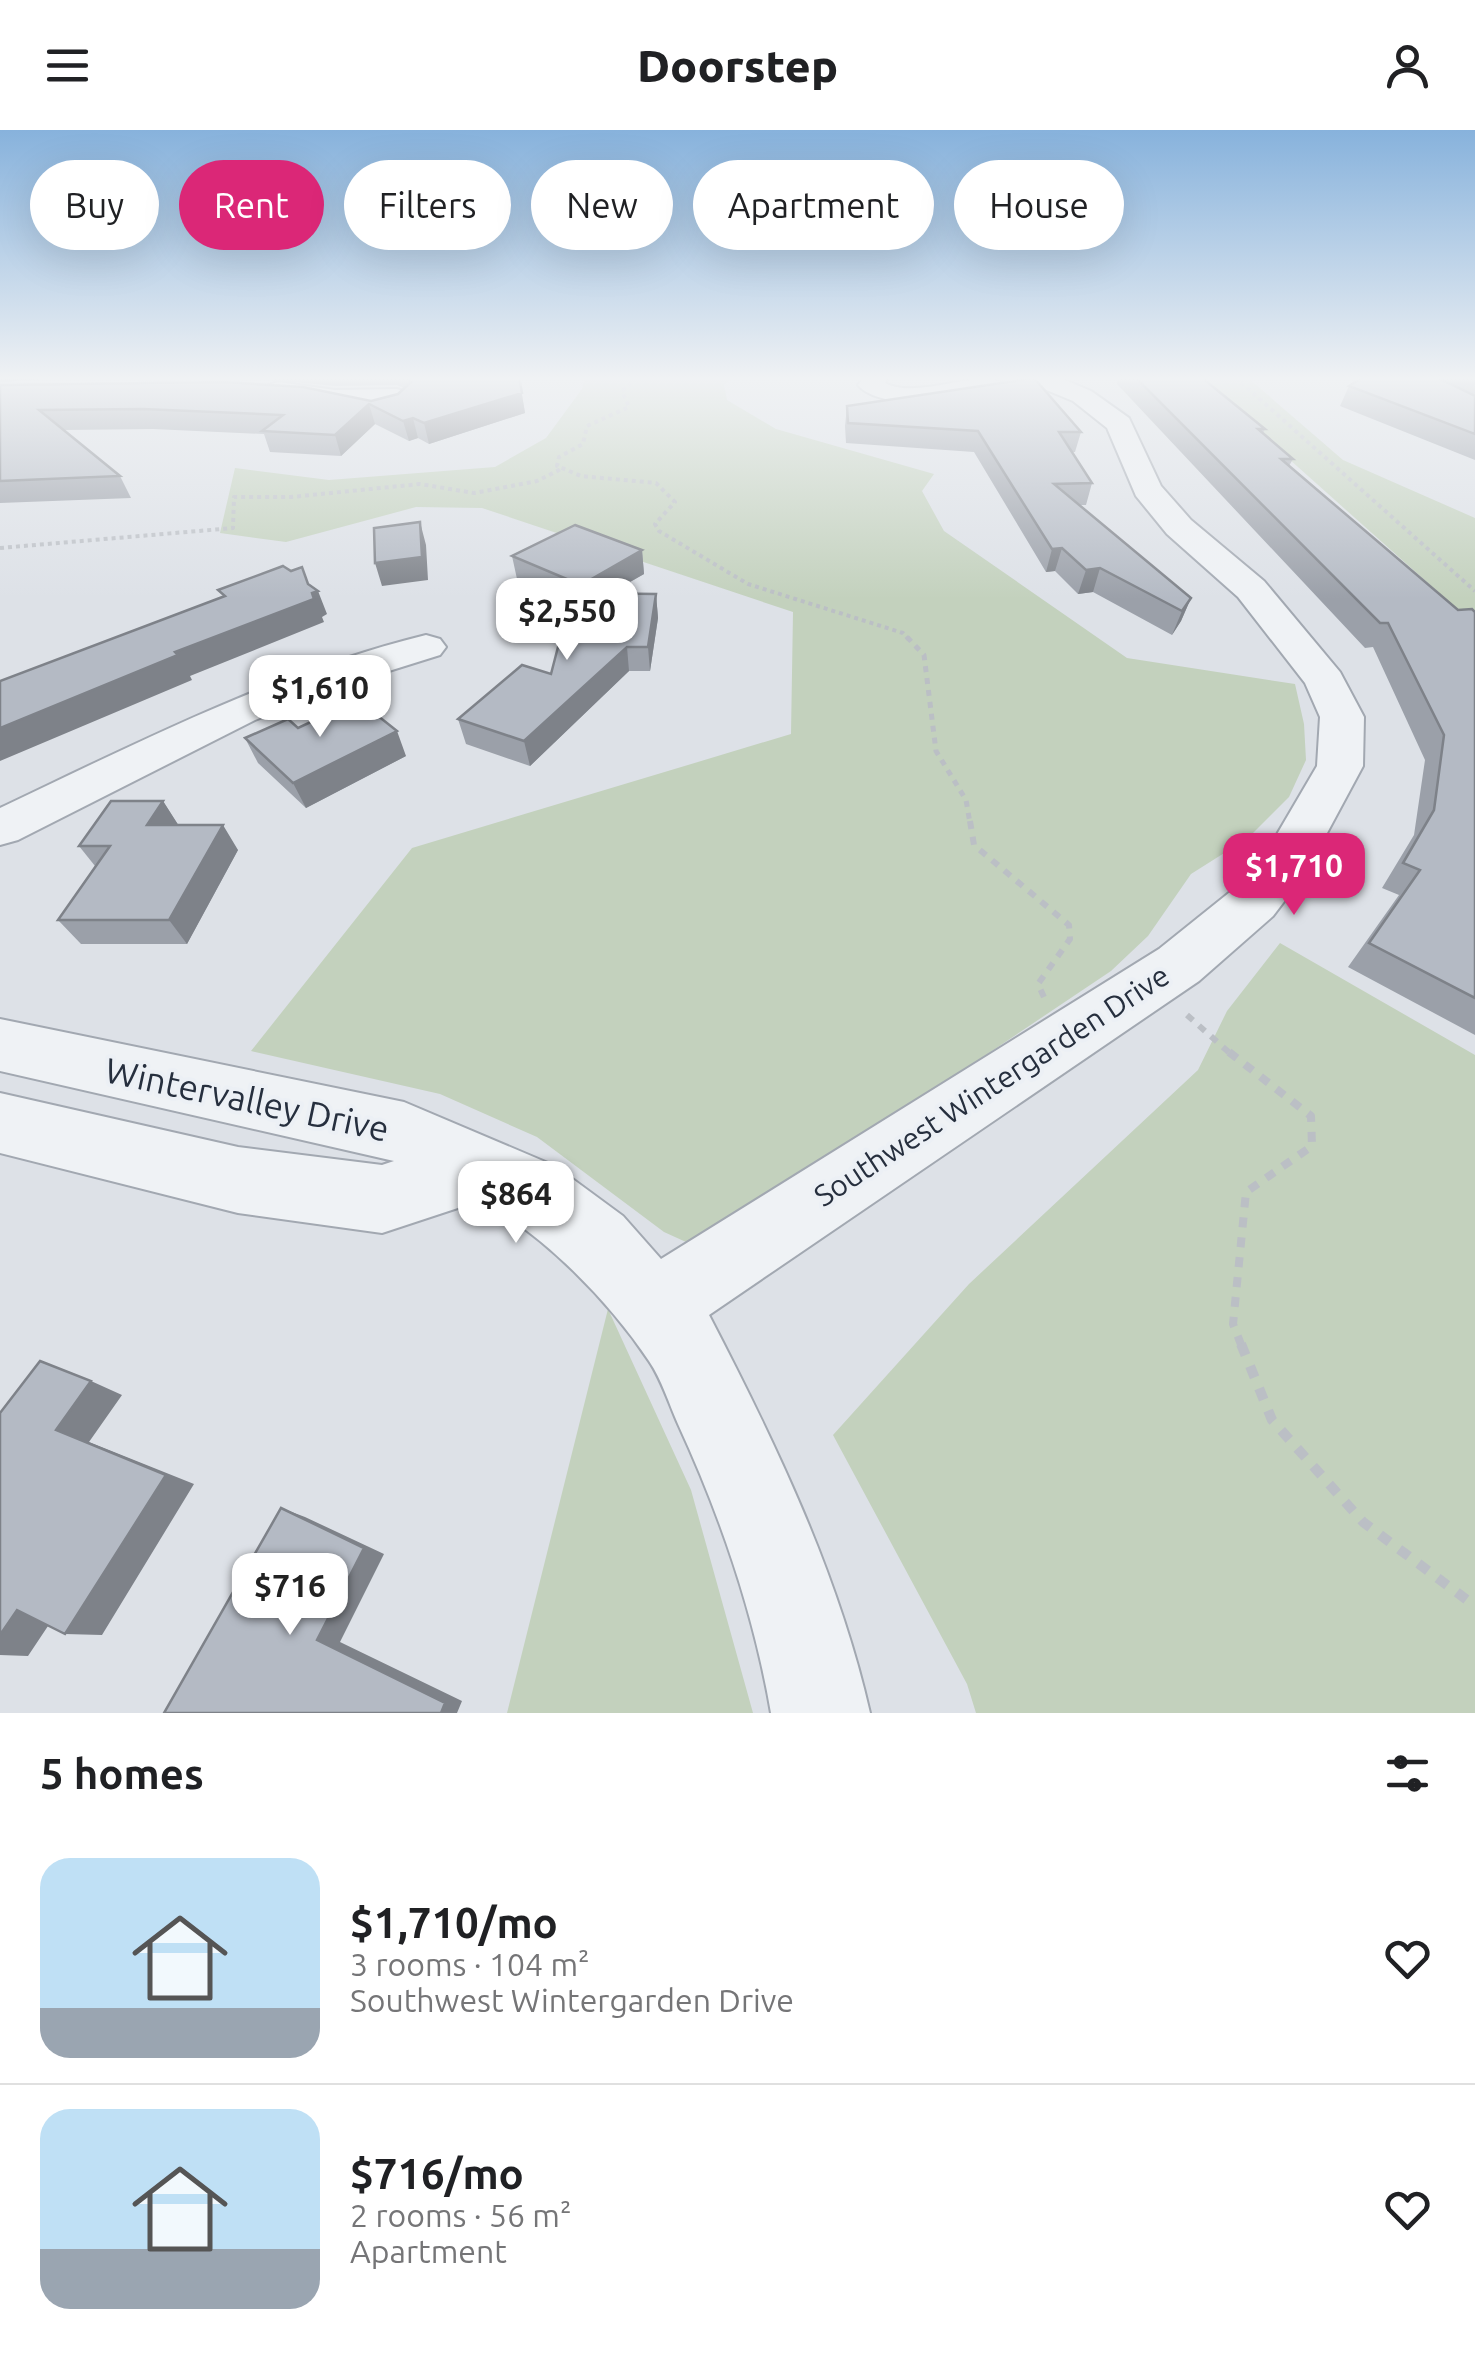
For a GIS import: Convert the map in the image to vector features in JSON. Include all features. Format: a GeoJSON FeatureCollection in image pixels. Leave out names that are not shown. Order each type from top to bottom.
{"type":"FeatureCollection","features":[{"type":"Feature","properties":{"kind":"street","name":"Southwest Wintergarden Drive"},"geometry":{"type":"LineString","coordinates":[[656,1306],[1179,965],[1254,902],[1287,861],[1340,766],[1342,718],[1325,680],[1251,589],[1179,527],[1147,490],[1130,451]]}},
{"type":"Feature","properties":{"kind":"street"},"geometry":{"type":"LineString","coordinates":[[0,828],[240,711],[326,677],[426,646]]}},
{"type":"Feature","properties":{"kind":"street","name":"Wintervalley Drive"},"geometry":{"type":"LineString","coordinates":[[0,1045],[134,1078],[404,1133],[530,1190],[597,1242],[678,1335],[745,1474],[810,1659],[821,1713]]}},
{"type":"Feature","properties":{"kind":"street"},"geometry":{"type":"LineString","coordinates":[[0,1123],[238,1180],[382,1199],[482,1168]]}},
{"type":"Feature","properties":{"kind":"path"},"geometry":{"type":"LineString","coordinates":[[570,451],[559,457],[556,466],[582,476],[656,483],[675,502],[654,524],[659,531],[748,584],[904,633],[924,655],[936,751],[966,800],[974,845],[1069,926],[1070,939],[1038,984],[1046,1000],[1179,1008],[1256,1077],[1311,1116],[1312,1146],[1246,1192],[1234,1324],[1272,1420],[1363,1522],[1475,1606]]}},
{"type":"Feature","properties":{"kind":"path"},"geometry":{"type":"LineString","coordinates":[[1318,451],[1475,590]]}},
{"type":"Feature","properties":{"kind":"path"},"geometry":{"type":"LineString","coordinates":[[0,548],[233,528],[234,497],[420,484],[474,493],[537,480],[562,468]]}},
{"type":"Feature","properties":{"kind":"green space"},"geometry":{"type":"Polygon","coordinates":[[[523,451],[853,451],[934,474],[922,491],[944,531],[1127,658],[1295,684],[1304,724],[1306,760],[1289,797],[1248,838],[1191,874],[1148,936],[1111,971],[722,1232],[686,1242],[664,1232],[537,1137],[440,1094],[251,1051],[412,848],[791,734],[793,612],[482,508],[416,507],[286,542],[220,533],[235,468],[329,480],[495,467],[523,451]]]}},
{"type":"Feature","properties":{"kind":"green space"},"geometry":{"type":"Polygon","coordinates":[[[1280,451],[1332,451],[1343,460],[1475,518],[1475,625],[1280,451]]]}},
{"type":"Feature","properties":{"kind":"green space"},"geometry":{"type":"Polygon","coordinates":[[[1280,943],[1475,1055],[1475,1713],[976,1713],[967,1684],[833,1435],[969,1284],[1198,1070],[1227,1011],[1280,943]]]}},
{"type":"Feature","properties":{"kind":"green space"},"geometry":{"type":"Polygon","coordinates":[[[608,1309],[691,1490],[753,1713],[507,1713],[608,1309]]]}},
{"type":"Feature","properties":{"kind":"building"},"geometry":{"type":"Polygon","coordinates":[[[0,451],[89,451],[120,476],[0,481],[0,451]]]}},
{"type":"Feature","properties":{"kind":"building"},"geometry":{"type":"Polygon","coordinates":[[[990,451],[1071,451],[1092,483],[1054,484],[1191,598],[1182,611],[1100,568],[1086,570],[1062,548],[1052,549],[990,451]]]}},
{"type":"Feature","properties":{"kind":"building"},"geometry":{"type":"Polygon","coordinates":[[[1209,451],[1284,451],[1293,459],[1281,459],[1458,610],[1475,612],[1475,998],[1369,943],[1420,870],[1403,863],[1434,810],[1444,735],[1388,623],[1380,623],[1209,451]]]}},
{"type":"Feature","properties":{"kind":"building"},"geometry":{"type":"Polygon","coordinates":[[[420,522],[422,557],[375,563],[374,528],[420,522]]]}},
{"type":"Feature","properties":{"kind":"building"},"geometry":{"type":"Polygon","coordinates":[[[575,525],[642,550],[581,585],[512,556],[575,525]]]}},
{"type":"Feature","properties":{"kind":"building"},"geometry":{"type":"Polygon","coordinates":[[[283,566],[291,571],[302,567],[308,584],[318,591],[312,593],[314,599],[175,652],[178,655],[0,728],[0,681],[225,596],[218,590],[283,566]]]}},
{"type":"Feature","properties":{"kind":"building"},"geometry":{"type":"Polygon","coordinates":[[[572,593],[656,594],[648,647],[627,647],[524,741],[458,719],[522,665],[551,674],[572,593]]]}},
{"type":"Feature","properties":{"kind":"building"},"geometry":{"type":"Polygon","coordinates":[[[358,700],[397,731],[293,783],[245,738],[288,719],[298,728],[358,700]]]}},
{"type":"Feature","properties":{"kind":"building"},"geometry":{"type":"Polygon","coordinates":[[[111,801],[163,801],[147,825],[223,825],[169,920],[58,920],[110,846],[79,846],[111,801]]]}},
{"type":"Feature","properties":{"kind":"building"},"geometry":{"type":"Polygon","coordinates":[[[40,1361],[91,1381],[56,1430],[166,1475],[65,1634],[17,1610],[0,1635],[0,1413],[40,1361]]]}},
{"type":"Feature","properties":{"kind":"building"},"geometry":{"type":"Polygon","coordinates":[[[281,1508],[364,1548],[317,1640],[445,1703],[441,1713],[164,1713],[281,1508]]]}}]}
